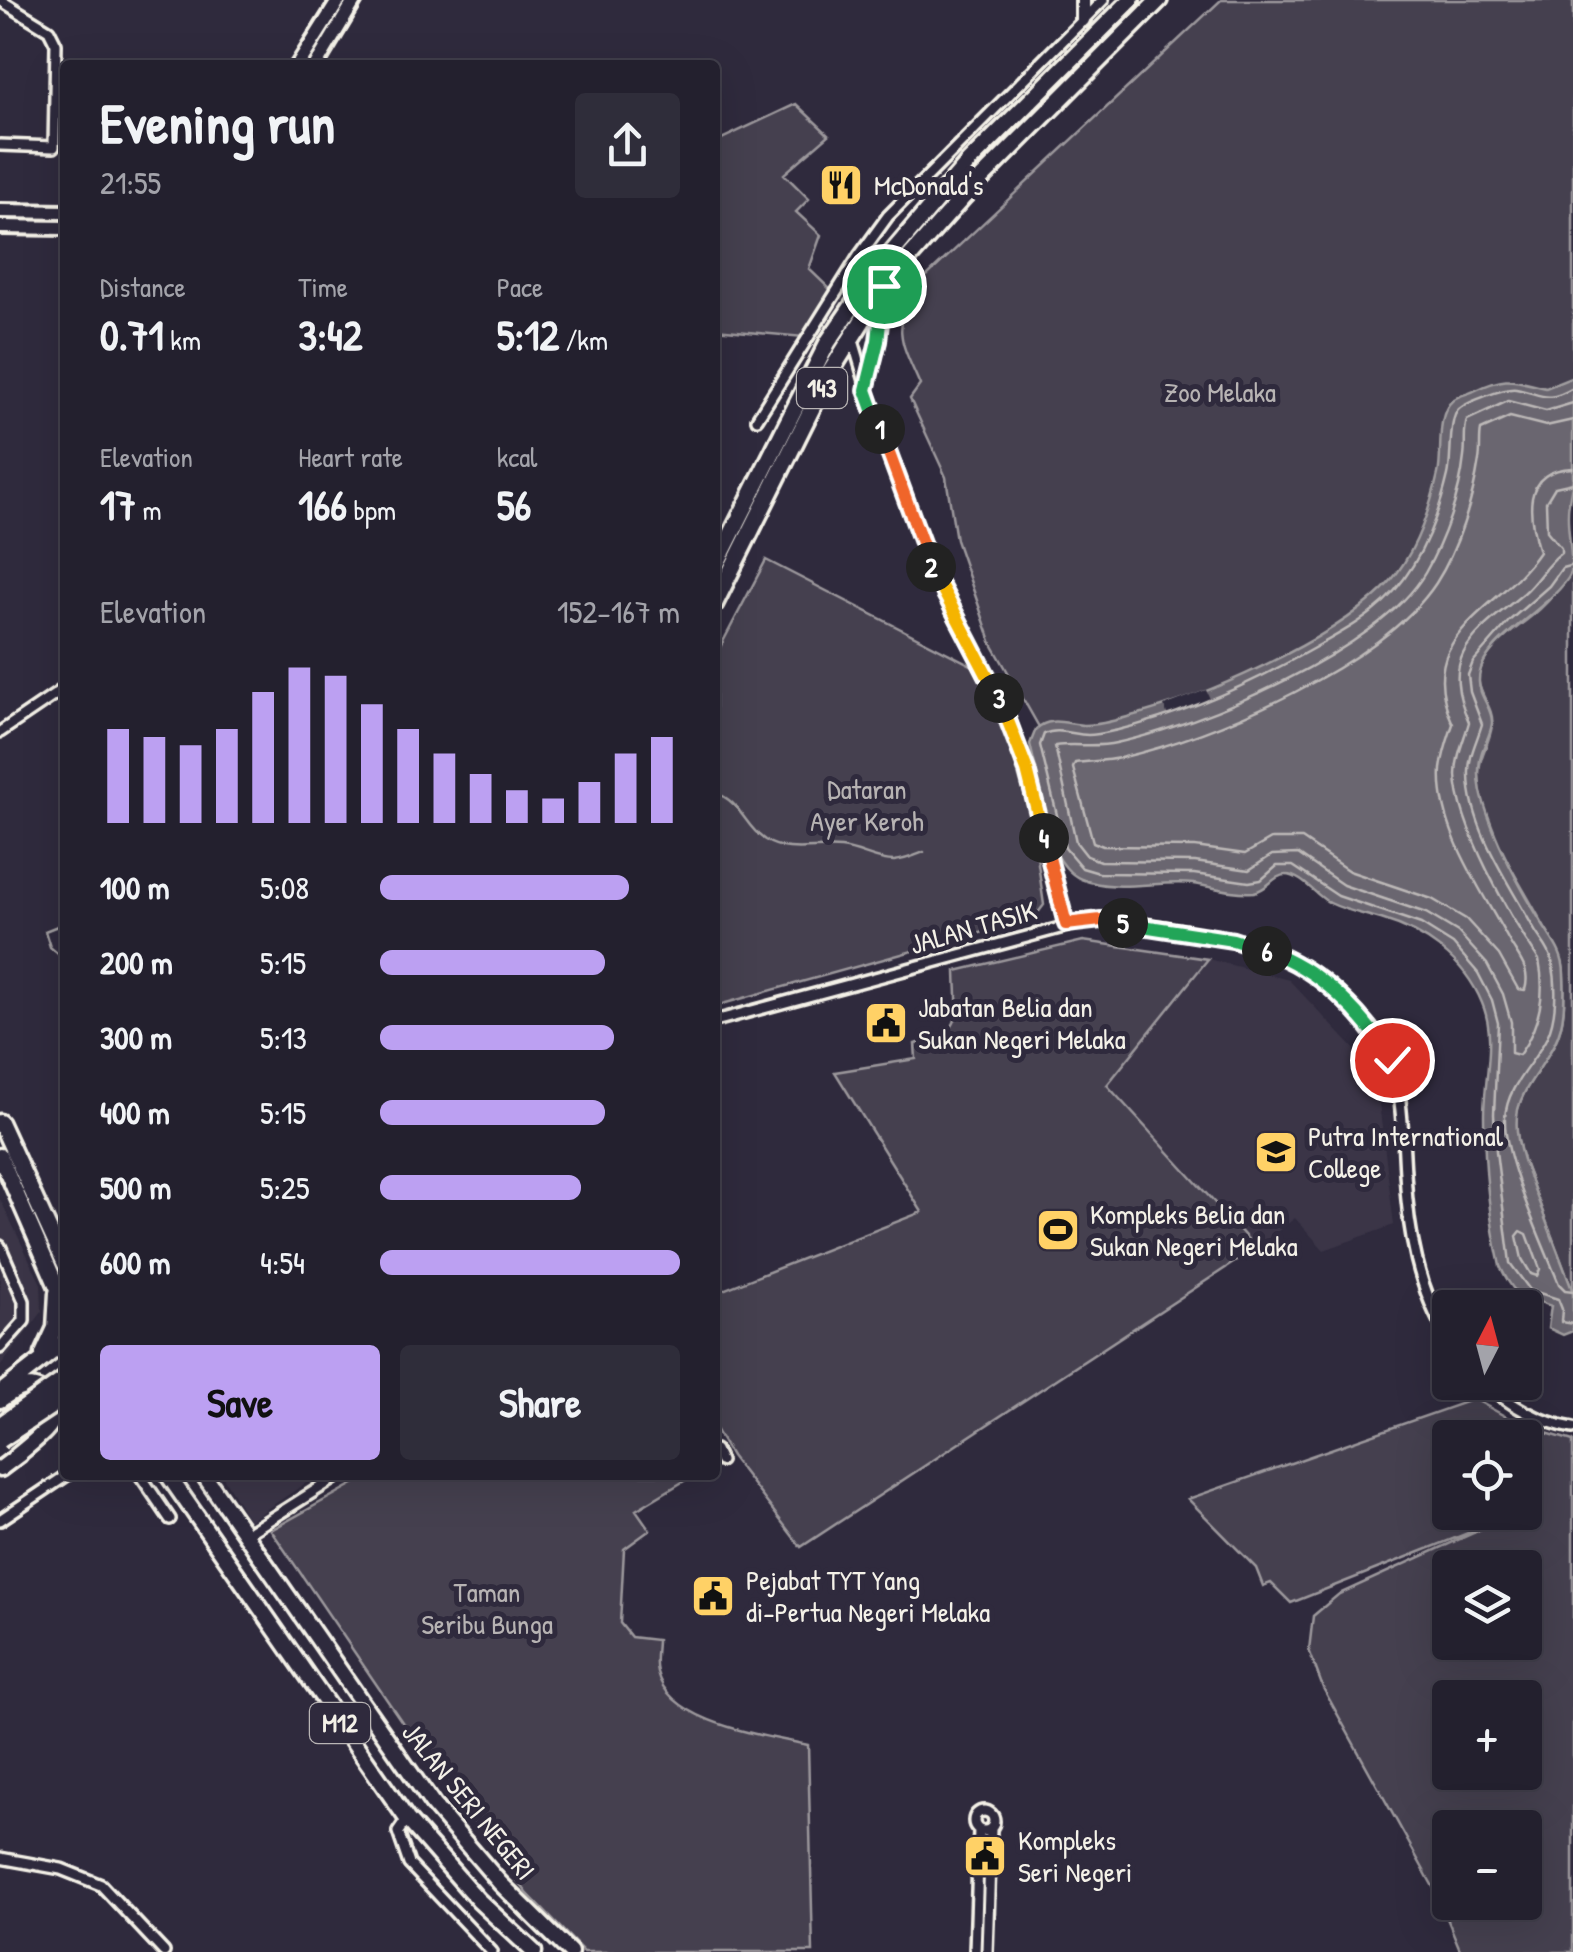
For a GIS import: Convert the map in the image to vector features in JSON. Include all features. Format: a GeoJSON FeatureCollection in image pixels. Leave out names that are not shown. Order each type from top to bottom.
{"type":"FeatureCollection","features":[{"type":"Feature","properties":{"kind":"highway"},"geometry":{"type":"LineString","coordinates":[[1126,33],[1132,17],[1132,0]]}},
{"type":"Feature","properties":{"kind":"highway","name":"143"},"geometry":{"type":"LineString","coordinates":[[720,556],[828,342],[877,270],[968,163],[1132,0]]}},
{"type":"Feature","properties":{"kind":"highway","name":"143"},"geometry":{"type":"LineString","coordinates":[[720,593],[852,334],[884,286],[964,196],[1159,0]]}},
{"type":"Feature","properties":{"kind":"highway"},"geometry":{"type":"LineString","coordinates":[[0,1425],[60,1383]]}},
{"type":"Feature","properties":{"kind":"highway"},"geometry":{"type":"LineString","coordinates":[[0,1440],[60,1400]]}},
{"type":"Feature","properties":{"kind":"main road"},"geometry":{"type":"LineString","coordinates":[[0,1122],[60,1253]]}},
{"type":"Feature","properties":{"kind":"main road"},"geometry":{"type":"LineString","coordinates":[[0,1156],[60,1295]]}},
{"type":"Feature","properties":{"kind":"main road"},"geometry":{"type":"LineString","coordinates":[[41,1359],[55,1328],[56,1287]]}},
{"type":"Feature","properties":{"kind":"main road"},"geometry":{"type":"LineString","coordinates":[[0,1392],[60,1346]]}},
{"type":"Feature","properties":{"kind":"main road"},"geometry":{"type":"LineString","coordinates":[[0,1400],[23,1387],[38,1388],[51,1397],[56,1411],[52,1423],[13,1459]]}},
{"type":"Feature","properties":{"kind":"main road"},"geometry":{"type":"LineString","coordinates":[[0,1469],[60,1426]]}},
{"type":"Feature","properties":{"kind":"main road","name":"JALAN SERI NEGERI"},"geometry":{"type":"LineString","coordinates":[[171,1480],[407,1819],[478,1900],[534,1952]]}},
{"type":"Feature","properties":{"kind":"main road","name":"JALAN SERI NEGERI"},"geometry":{"type":"LineString","coordinates":[[207,1480],[434,1805],[500,1883],[570,1952]]}},
{"type":"Feature","properties":{"kind":"street"},"geometry":{"type":"LineString","coordinates":[[0,0],[49,30],[56,44],[54,146],[0,145]]}},
{"type":"Feature","properties":{"kind":"street"},"geometry":{"type":"LineString","coordinates":[[301,60],[339,0]]}},
{"type":"Feature","properties":{"kind":"street"},"geometry":{"type":"LineString","coordinates":[[319,60],[355,0]]}},
{"type":"Feature","properties":{"kind":"street"},"geometry":{"type":"LineString","coordinates":[[1083,20],[1084,0]]}},
{"type":"Feature","properties":{"kind":"street"},"geometry":{"type":"LineString","coordinates":[[757,419],[888,216],[1103,0]]}},
{"type":"Feature","properties":{"kind":"street"},"geometry":{"type":"LineString","coordinates":[[0,211],[60,212]]}},
{"type":"Feature","properties":{"kind":"street"},"geometry":{"type":"LineString","coordinates":[[0,227],[60,228]]}},
{"type":"Feature","properties":{"kind":"street"},"geometry":{"type":"LineString","coordinates":[[859,256],[877,270]]}},
{"type":"Feature","properties":{"kind":"street"},"geometry":{"type":"LineString","coordinates":[[866,390],[878,341],[884,286]]}},
{"type":"Feature","properties":{"kind":"street"},"geometry":{"type":"LineString","coordinates":[[852,334],[866,390],[932,572],[1009,716],[1027,770],[1066,924]]}},
{"type":"Feature","properties":{"kind":"street"},"geometry":{"type":"LineString","coordinates":[[0,732],[60,691]]}},
{"type":"Feature","properties":{"kind":"street","name":"JALAN TASIK"},"geometry":{"type":"LineString","coordinates":[[720,1019],[1066,924],[1114,922],[1246,944],[1297,964],[1357,1012],[1392,1060],[1400,1102],[1412,1242],[1432,1305]]}},
{"type":"Feature","properties":{"kind":"street"},"geometry":{"type":"LineString","coordinates":[[0,1246],[24,1301],[24,1322],[0,1348]]}},
{"type":"Feature","properties":{"kind":"street"},"geometry":{"type":"LineString","coordinates":[[1504,1400],[1553,1425],[1573,1428]]}},
{"type":"Feature","properties":{"kind":"street"},"geometry":{"type":"LineString","coordinates":[[0,1520],[60,1480]]}},
{"type":"Feature","properties":{"kind":"street"},"geometry":{"type":"LineString","coordinates":[[143,1480],[170,1520]]}},
{"type":"Feature","properties":{"kind":"street"},"geometry":{"type":"LineString","coordinates":[[245,1536],[332,1480]]}},
{"type":"Feature","properties":{"kind":"street"},"geometry":{"type":"LineString","coordinates":[[975,1952],[979,1830],[974,1822],[982,1812],[993,1817],[988,1952]]}},
{"type":"Feature","properties":{"kind":"street"},"geometry":{"type":"LineString","coordinates":[[407,1819],[398,1832],[409,1864],[492,1952]]}},
{"type":"Feature","properties":{"kind":"street"},"geometry":{"type":"LineString","coordinates":[[979,1830],[991,1829]]}},
{"type":"Feature","properties":{"kind":"street"},"geometry":{"type":"LineString","coordinates":[[0,1858],[61,1869],[101,1885],[164,1952]]}},
{"type":"Feature","properties":{"kind":"shaded area","name":"Putra International College"},"geometry":{"type":"Polygon","coordinates":[[[1208,959],[1289,980],[1375,1071],[1394,1225],[1324,1250],[1295,1218],[1256,1248],[1107,1085],[1208,959]]]}},
{"type":"Feature","properties":{"kind":"shaded area"},"geometry":{"type":"Polygon","coordinates":[[[0,1199],[41,1284],[42,1312],[0,1367],[0,1199]]]}},
{"type":"Feature","properties":{"kind":"shaded area"},"geometry":{"type":"Polygon","coordinates":[[[225,1480],[310,1480],[249,1521],[225,1480]]]}},
{"type":"Feature","properties":{"kind":"green space","name":"Zoo Melaka"},"geometry":{"type":"Polygon","coordinates":[[[1221,0],[1573,0],[1573,409],[1393,669],[1060,764],[992,644],[956,540],[946,477],[910,399],[920,385],[904,348],[903,316],[913,289],[1221,0]]]}},
{"type":"Feature","properties":{"kind":"green space"},"geometry":{"type":"Polygon","coordinates":[[[796,104],[829,135],[784,174],[809,199],[796,212],[821,235],[809,269],[834,293],[804,337],[720,329],[720,140],[796,104]]]}},
{"type":"Feature","properties":{"kind":"green space","name":"Dataran Ayer Keroh"},"geometry":{"type":"Polygon","coordinates":[[[766,560],[973,666],[1006,731],[1032,822],[1044,905],[1030,923],[970,935],[720,1005],[720,647],[766,560]]]}},
{"type":"Feature","properties":{"kind":"green space"},"geometry":{"type":"Polygon","coordinates":[[[1573,568],[1573,1292],[1523,1160],[1516,1123],[1522,1097],[1561,1027],[1562,961],[1502,852],[1486,814],[1479,769],[1492,717],[1479,676],[1492,650],[1544,605],[1573,568]]]}},
{"type":"Feature","properties":{"kind":"green space","name":"Kompleks Belia dan Sukan Negeri Melaka"},"geometry":{"type":"Polygon","coordinates":[[[1083,941],[1208,959],[1107,1085],[1256,1248],[801,1547],[720,1437],[720,1291],[922,1212],[835,1072],[916,1059],[915,1044],[943,1034],[955,1020],[956,971],[1083,941]]]}},
{"type":"Feature","properties":{"kind":"green space"},"geometry":{"type":"Polygon","coordinates":[[[1471,1400],[1512,1420],[1432,1420],[1432,1530],[1476,1530],[1291,1603],[1271,1583],[1263,1586],[1256,1568],[1188,1499],[1471,1400]]]}},
{"type":"Feature","properties":{"kind":"green space"},"geometry":{"type":"Polygon","coordinates":[[[1542,1432],[1573,1441],[1573,1952],[1461,1952],[1448,1920],[1542,1920],[1542,1810],[1432,1810],[1432,1885],[1323,1688],[1309,1650],[1313,1616],[1339,1594],[1432,1552],[1432,1660],[1542,1660],[1542,1550],[1436,1550],[1480,1530],[1542,1530],[1542,1432]]]}},
{"type":"Feature","properties":{"kind":"green space","name":"Taman Seribu Bunga"},"geometry":{"type":"Polygon","coordinates":[[[361,1480],[686,1480],[636,1510],[650,1530],[624,1549],[620,1623],[631,1637],[657,1640],[657,1672],[665,1690],[680,1704],[720,1724],[808,1745],[813,1952],[584,1952],[527,1893],[445,1785],[271,1530],[361,1480]]]}},
{"type":"Feature","properties":{"kind":"water"},"geometry":{"type":"Polygon","coordinates":[[[1573,377],[1573,476],[1568,520],[1571,573],[1549,599],[1503,638],[1482,665],[1479,680],[1492,723],[1482,752],[1479,780],[1503,851],[1558,950],[1564,968],[1561,1027],[1522,1096],[1516,1123],[1523,1160],[1573,1292],[1573,1331],[1563,1335],[1548,1328],[1551,1306],[1542,1303],[1542,1290],[1514,1290],[1500,1266],[1485,1153],[1489,1030],[1482,1003],[1465,973],[1441,949],[1413,931],[1330,903],[1292,876],[1277,877],[1259,891],[1247,892],[1180,883],[1108,885],[1077,877],[1055,852],[1030,744],[1036,729],[1048,722],[1086,725],[1115,721],[1194,696],[1298,648],[1359,610],[1393,579],[1411,551],[1434,489],[1447,407],[1457,397],[1502,381],[1546,388],[1573,377]]]}},
{"type":"Feature","properties":{"kind":"pier"},"geometry":{"type":"Polygon","coordinates":[[[1206,690],[1210,699],[1168,716],[1164,706],[1206,690]]]}},
{"type":"Feature","properties":{"kind":"waterway"},"geometry":{"type":"LineString","coordinates":[[720,795],[774,845],[841,848],[894,861],[924,852]]}},
{"type":"Feature","properties":{"kind":"waterway"},"geometry":{"type":"LineString","coordinates":[[60,925],[45,931],[50,947],[60,956]]}},
{"type":"Feature","properties":{"kind":"place","name":"McDonald's"},"geometry":{"type":"Point","coordinates":[841,185]}},
{"type":"Feature","properties":{"kind":"place","name":"Jabatan Belia dan Sukan Negeri Melaka"},"geometry":{"type":"Point","coordinates":[886,1023]}},
{"type":"Feature","properties":{"kind":"place","name":"Putra International College"},"geometry":{"type":"Point","coordinates":[1276,1152]}},
{"type":"Feature","properties":{"kind":"place","name":"Kompleks Belia dan Sukan Negeri Melaka"},"geometry":{"type":"Point","coordinates":[1058,1230]}},
{"type":"Feature","properties":{"kind":"place","name":"Pejabat TYT Yang di-Pertua Negeri Melaka"},"geometry":{"type":"Point","coordinates":[713,1596]}},
{"type":"Feature","properties":{"kind":"place","name":"Kompleks Seri Negeri"},"geometry":{"type":"Point","coordinates":[985,1856]}},
{"type":"Feature","properties":{"kind":"route"},"geometry":{"type":"LineString","coordinates":[[884,286],[878,341],[866,390],[932,572],[1009,716],[1027,770],[1066,924],[1101,920],[1233,940],[1275,953],[1297,964],[1357,1012],[1392,1060]]}}]}
